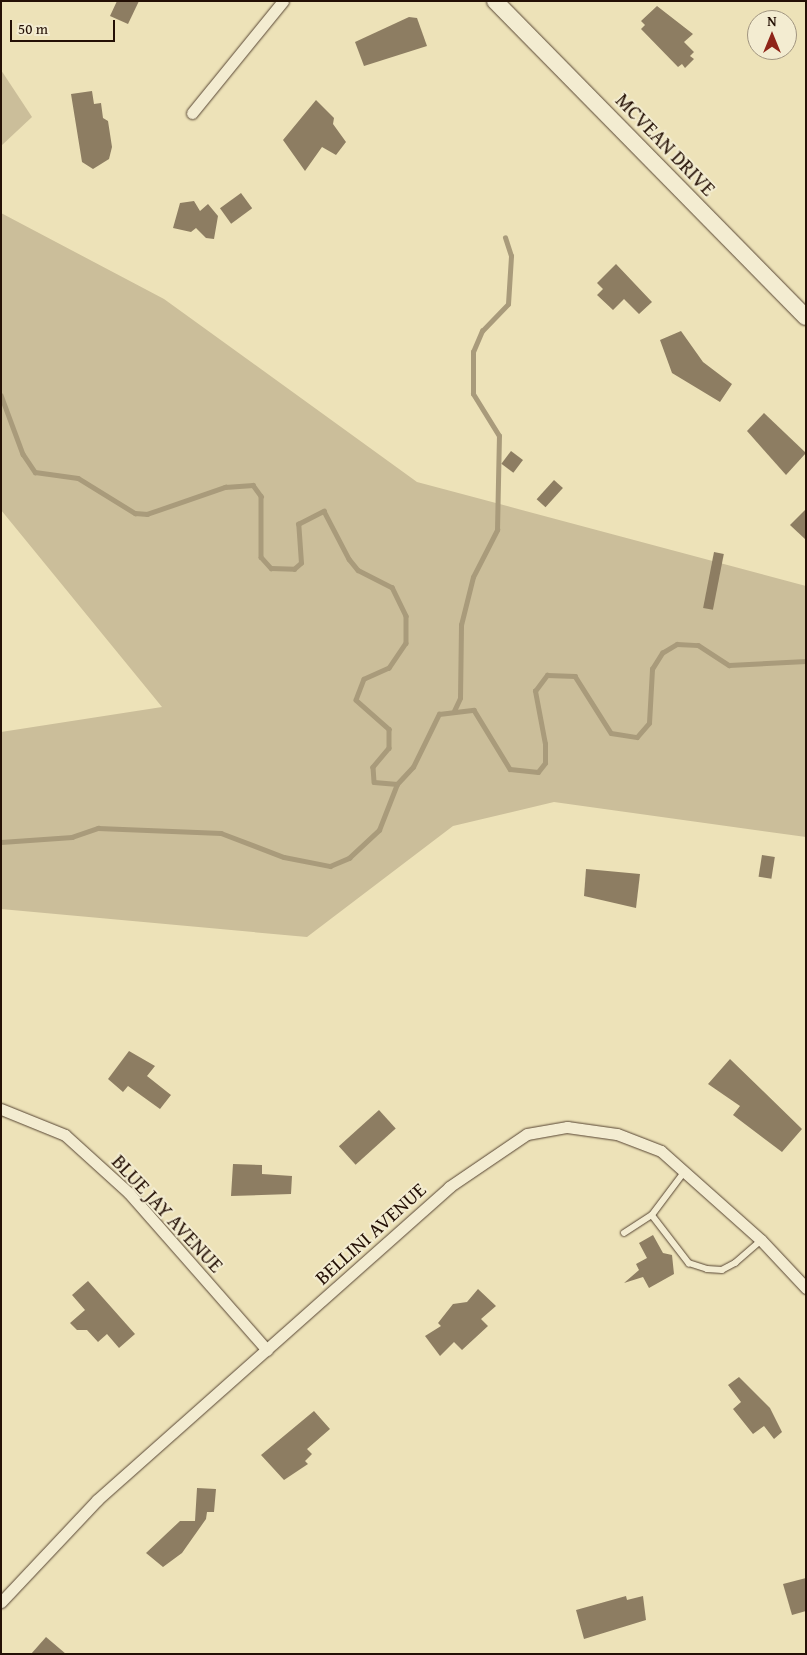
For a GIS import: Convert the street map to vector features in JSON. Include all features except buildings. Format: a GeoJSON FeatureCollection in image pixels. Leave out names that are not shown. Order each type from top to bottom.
{"type":"FeatureCollection","features":[{"type":"Feature","properties":{"kind":"main road","name":"MCVEAN DRIVE"},"geometry":{"type":"LineString","coordinates":[[495,1],[806,318]]}},
{"type":"Feature","properties":{"kind":"street"},"geometry":{"type":"LineString","coordinates":[[192,113],[283,1]]}},
{"type":"Feature","properties":{"kind":"street","name":"BLUE JAY AVENUE"},"geometry":{"type":"LineString","coordinates":[[1,1109],[65,1135],[129,1193],[267,1350]]}},
{"type":"Feature","properties":{"kind":"street","name":"BELLINI AVENUE"},"geometry":{"type":"LineString","coordinates":[[1,1602],[97,1500],[449,1188],[527,1134],[567,1127],[617,1134],[661,1151],[761,1240],[806,1288]]}},
{"type":"Feature","properties":{"kind":"lane"},"geometry":{"type":"LineString","coordinates":[[624,1233],[652,1215],[685,1172]]}},
{"type":"Feature","properties":{"kind":"lane"},"geometry":{"type":"LineString","coordinates":[[652,1215],[689,1263],[707,1270],[722,1270],[735,1263],[761,1240]]}},
{"type":"Feature","properties":{"kind":"shaded area"},"geometry":{"type":"Polygon","coordinates":[[[1,70],[32,117],[1,146],[1,70]]]}},
{"type":"Feature","properties":{"kind":"shaded area"},"geometry":{"type":"Polygon","coordinates":[[[1,213],[164,299],[417,482],[806,586],[806,837],[554,802],[453,826],[307,937],[1,909],[1,732],[162,707],[1,510],[1,213]]]}},
{"type":"Feature","properties":{"kind":"waterway"},"geometry":{"type":"LineString","coordinates":[[454,711],[460,698],[461,625],[473,577],[497,530],[499,436],[473,394],[473,352],[482,331],[508,304],[511,256],[505,238]]}},
{"type":"Feature","properties":{"kind":"waterway"},"geometry":{"type":"LineString","coordinates":[[1,395],[23,454],[35,472],[78,478],[135,513],[147,514],[225,487],[253,485],[261,496],[261,557],[271,568],[294,569],[301,563],[298,524],[324,511],[349,559],[358,570],[392,587],[406,616],[406,643],[389,668],[364,679],[356,700],[389,729],[389,748],[373,767],[374,782],[397,784]]}},
{"type":"Feature","properties":{"kind":"waterway"},"geometry":{"type":"LineString","coordinates":[[1,842],[72,837],[98,828],[221,833],[284,857],[330,866],[349,858],[379,830],[397,784],[413,767],[439,714],[474,710],[510,769],[538,772],[545,763],[545,744],[535,691],[547,675],[575,676],[611,733],[637,737],[649,723],[652,669],[662,653],[677,644],[698,645],[729,665],[806,661]]}}]}
